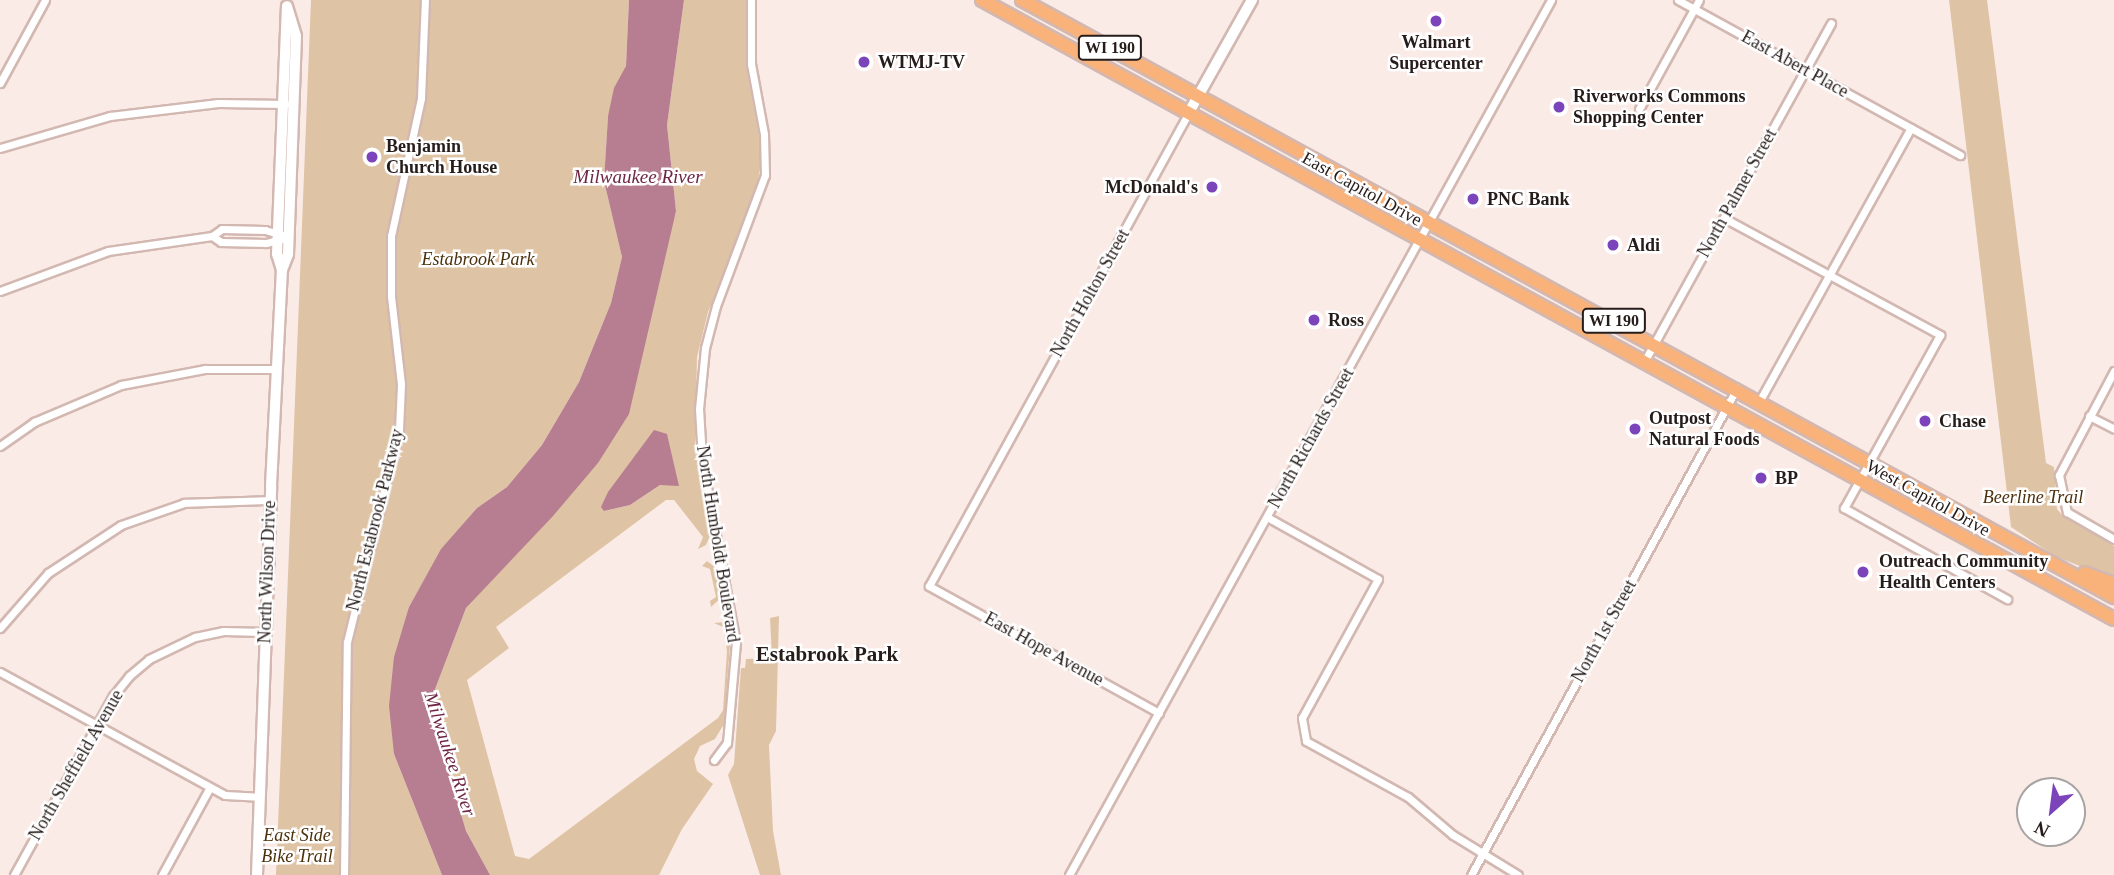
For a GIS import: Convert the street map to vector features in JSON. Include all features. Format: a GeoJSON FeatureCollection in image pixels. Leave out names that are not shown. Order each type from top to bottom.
{"type":"FeatureCollection","features":[{"type":"Feature","properties":{"kind":"main road","name":"East Capitol Drive"},"geometry":{"type":"LineString","coordinates":[[982,0],[1726,408]]}},
{"type":"Feature","properties":{"kind":"main road","name":"East Capitol Drive"},"geometry":{"type":"LineString","coordinates":[[1022,0],[1760,400]]}},
{"type":"Feature","properties":{"kind":"main road","name":"West Capitol Drive"},"geometry":{"type":"LineString","coordinates":[[1760,400],[2114,597]]}},
{"type":"Feature","properties":{"kind":"main road","name":"West Capitol Drive"},"geometry":{"type":"LineString","coordinates":[[1726,408],[2114,619]]}},
{"type":"Feature","properties":{"kind":"main road"},"geometry":{"type":"LineString","coordinates":[[2051,561],[2114,584]]}},
{"type":"Feature","properties":{"kind":"main road"},"geometry":{"type":"LineString","coordinates":[[2073,597],[2114,629]]}},
{"type":"Feature","properties":{"kind":"street"},"geometry":{"type":"LineString","coordinates":[[0,83],[45,0]]}},
{"type":"Feature","properties":{"kind":"street","name":"North Estabrook Parkway"},"geometry":{"type":"LineString","coordinates":[[344,875],[347,642],[358,581],[399,430],[401,384],[391,296],[391,236],[421,97],[425,0]]}},
{"type":"Feature","properties":{"kind":"street","name":"North Humboldt Boulevard"},"geometry":{"type":"LineString","coordinates":[[715,760],[727,743],[736,643],[702,459],[699,409],[705,348],[716,306],[765,176],[764,134],[751,64],[751,0]]}},
{"type":"Feature","properties":{"kind":"street","name":"North Holton Street"},"geometry":{"type":"LineString","coordinates":[[929,586],[1252,0]]}},
{"type":"Feature","properties":{"kind":"street","name":"North Richards Street"},"geometry":{"type":"LineString","coordinates":[[1069,875],[1551,0]]}},
{"type":"Feature","properties":{"kind":"street","name":"East Abert Place"},"geometry":{"type":"LineString","coordinates":[[1678,0],[1960,155]]}},
{"type":"Feature","properties":{"kind":"street"},"geometry":{"type":"LineString","coordinates":[[1639,109],[1699,0]]}},
{"type":"Feature","properties":{"kind":"street","name":"North Wilson Drive"},"geometry":{"type":"LineString","coordinates":[[257,875],[258,797],[288,103],[296,36],[287,4]]}},
{"type":"Feature","properties":{"kind":"street","name":"North Palmer Street"},"geometry":{"type":"LineString","coordinates":[[1644,363],[1831,23]]}},
{"type":"Feature","properties":{"kind":"street"},"geometry":{"type":"LineString","coordinates":[[0,148],[110,116],[218,103],[288,103]]}},
{"type":"Feature","properties":{"kind":"street"},"geometry":{"type":"LineString","coordinates":[[1760,400],[1911,128]]}},
{"type":"Feature","properties":{"kind":"street"},"geometry":{"type":"LineString","coordinates":[[1724,218],[1940,335],[1844,508],[2007,599]]}},
{"type":"Feature","properties":{"kind":"street"},"geometry":{"type":"LineString","coordinates":[[0,291],[108,251],[212,236],[222,229],[282,237]]}},
{"type":"Feature","properties":{"kind":"street"},"geometry":{"type":"LineString","coordinates":[[212,236],[221,242],[282,237]]}},
{"type":"Feature","properties":{"kind":"street"},"geometry":{"type":"LineString","coordinates":[[0,446],[34,422],[121,385],[205,369],[276,369]]}},
{"type":"Feature","properties":{"kind":"street"},"geometry":{"type":"LineString","coordinates":[[2114,371],[2060,471],[2060,490],[2067,512],[2114,539]]}},
{"type":"Feature","properties":{"kind":"street","name":"North 1st Street"},"geometry":{"type":"LineString","coordinates":[[1471,875],[1737,388]]}},
{"type":"Feature","properties":{"kind":"street"},"geometry":{"type":"LineString","coordinates":[[2089,416],[2114,429]]}},
{"type":"Feature","properties":{"kind":"street"},"geometry":{"type":"LineString","coordinates":[[0,628],[48,573],[121,525],[184,503],[270,500]]}},
{"type":"Feature","properties":{"kind":"street"},"geometry":{"type":"LineString","coordinates":[[1267,517],[1378,579],[1302,718],[1306,741],[1408,797],[1483,853],[1518,875]]}},
{"type":"Feature","properties":{"kind":"street","name":"East Hope Avenue"},"geometry":{"type":"LineString","coordinates":[[929,586],[1159,713]]}},
{"type":"Feature","properties":{"kind":"street","name":"North Sheffield Avenue"},"geometry":{"type":"LineString","coordinates":[[14,875],[96,725],[129,676],[174,644],[223,631],[265,632]]}},
{"type":"Feature","properties":{"kind":"street"},"geometry":{"type":"LineString","coordinates":[[0,672],[225,795],[258,797]]}},
{"type":"Feature","properties":{"kind":"street"},"geometry":{"type":"LineString","coordinates":[[162,875],[210,787]]}},
{"type":"Feature","properties":{"kind":"green space","name":"Estabrook Park"},"geometry":{"type":"Polygon","coordinates":[[[311,0],[629,0],[626,66],[608,116],[604,181],[622,257],[611,303],[579,382],[542,445],[507,487],[477,508],[441,550],[409,607],[394,754],[442,875],[276,875],[311,0]]]}},
{"type":"Feature","properties":{"kind":"green space"},"geometry":{"type":"Polygon","coordinates":[[[684,0],[746,0],[746,64],[762,154],[756,194],[708,312],[697,357],[695,448],[712,531],[706,545],[698,549],[703,537],[674,500],[666,500],[496,627],[509,648],[467,680],[515,856],[529,859],[718,718],[723,710],[727,651],[723,627],[714,623],[730,624],[724,724],[715,739],[700,746],[694,759],[697,771],[713,784],[682,829],[659,875],[490,875],[466,831],[429,705],[466,608],[598,463],[676,211],[667,125],[684,0]],[[667,435],[604,511],[630,505],[660,485],[678,485],[667,435]]]}},
{"type":"Feature","properties":{"kind":"green space","name":"Beerline Trail"},"geometry":{"type":"Polygon","coordinates":[[[1949,0],[1987,0],[2046,463],[2054,467],[2057,509],[2062,515],[2114,546],[2114,580],[2055,556],[2011,527],[1949,0]]]}},
{"type":"Feature","properties":{"kind":"green space"},"geometry":{"type":"Polygon","coordinates":[[[707,561],[720,571],[725,594],[711,607],[710,601],[716,597],[710,569],[702,566],[707,561]]]}},
{"type":"Feature","properties":{"kind":"green space"},"geometry":{"type":"Polygon","coordinates":[[[779,616],[776,731],[769,745],[773,831],[781,875],[760,875],[728,775],[734,764],[741,668],[745,668],[746,659],[772,658],[770,618],[779,616]]]}},
{"type":"Feature","properties":{"kind":"water","name":"Milwaukee River"},"geometry":{"type":"Polygon","coordinates":[[[629,0],[684,0],[667,125],[676,211],[629,414],[598,463],[553,516],[466,608],[429,705],[466,831],[490,875],[442,875],[394,754],[389,706],[394,657],[409,607],[441,549],[477,508],[507,487],[542,445],[579,382],[611,303],[622,257],[604,181],[608,116],[614,88],[626,66],[629,0]]]}},
{"type":"Feature","properties":{"kind":"water"},"geometry":{"type":"Polygon","coordinates":[[[654,430],[667,434],[679,486],[660,485],[630,505],[604,511],[601,507],[608,492],[654,430]]]}},
{"type":"Feature","properties":{"kind":"place","name":"Walmart Supercenter"},"geometry":{"type":"Point","coordinates":[1436,21]}},
{"type":"Feature","properties":{"kind":"place","name":"WTMJ-TV"},"geometry":{"type":"Point","coordinates":[864,62]}},
{"type":"Feature","properties":{"kind":"place","name":"Riverworks Commons Shopping Center"},"geometry":{"type":"Point","coordinates":[1559,107]}},
{"type":"Feature","properties":{"kind":"place","name":"Benjamin Church House"},"geometry":{"type":"Point","coordinates":[372,157]}},
{"type":"Feature","properties":{"kind":"place","name":"McDonald's"},"geometry":{"type":"Point","coordinates":[1212,187]}},
{"type":"Feature","properties":{"kind":"place","name":"PNC Bank"},"geometry":{"type":"Point","coordinates":[1473,199]}},
{"type":"Feature","properties":{"kind":"place","name":"Aldi"},"geometry":{"type":"Point","coordinates":[1613,245]}},
{"type":"Feature","properties":{"kind":"place","name":"Ross"},"geometry":{"type":"Point","coordinates":[1314,320]}},
{"type":"Feature","properties":{"kind":"place","name":"Chase"},"geometry":{"type":"Point","coordinates":[1925,421]}},
{"type":"Feature","properties":{"kind":"place","name":"Outpost Natural Foods"},"geometry":{"type":"Point","coordinates":[1635,429]}},
{"type":"Feature","properties":{"kind":"place","name":"BP"},"geometry":{"type":"Point","coordinates":[1761,478]}},
{"type":"Feature","properties":{"kind":"place","name":"Outreach Community Health Centers"},"geometry":{"type":"Point","coordinates":[1863,572]}},
{"type":"Feature","properties":{"kind":"district","name":"Estabrook Park"},"geometry":{"type":"Point","coordinates":[827,654]}},
{"type":"Feature","properties":{"kind":"park label","name":"East Side Bike Trail"},"geometry":{"type":"Point","coordinates":[297,846]}}]}
